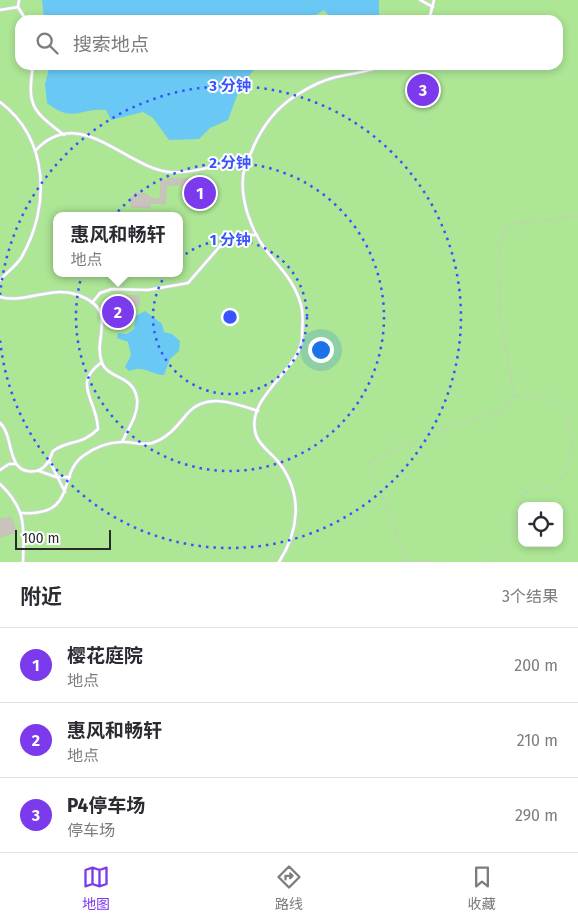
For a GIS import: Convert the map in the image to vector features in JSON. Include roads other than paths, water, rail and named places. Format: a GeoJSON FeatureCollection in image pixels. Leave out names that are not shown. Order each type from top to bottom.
{"type":"FeatureCollection","features":[{"type":"Feature","properties":{"kind":"lane"},"geometry":{"type":"LineString","coordinates":[[19,0],[18,7],[23,15]]}},
{"type":"Feature","properties":{"kind":"lane"},"geometry":{"type":"LineString","coordinates":[[420,0],[433,7]]}},
{"type":"Feature","properties":{"kind":"lane"},"geometry":{"type":"LineString","coordinates":[[431,15],[434,0]]}},
{"type":"Feature","properties":{"kind":"lane"},"geometry":{"type":"LineString","coordinates":[[0,10],[18,7]]}},
{"type":"Feature","properties":{"kind":"lane"},"geometry":{"type":"LineString","coordinates":[[33,70],[31,98],[34,110],[64,135]]}},
{"type":"Feature","properties":{"kind":"lane"},"geometry":{"type":"LineString","coordinates":[[278,562],[288,548],[296,524],[297,503],[281,464],[265,449],[256,434],[256,419],[258,411],[275,380],[296,355],[302,341],[302,306],[286,272],[269,254],[249,218],[245,200],[245,166],[266,123],[294,96],[335,77],[368,70]]}},
{"type":"Feature","properties":{"kind":"lane"},"geometry":{"type":"LineString","coordinates":[[0,102],[12,111],[36,150],[41,170],[42,189],[39,210],[31,236],[20,259],[0,280]]}},
{"type":"Feature","properties":{"kind":"lane"},"geometry":{"type":"LineString","coordinates":[[36,150],[44,142],[64,135],[89,135],[105,141],[137,160],[168,172],[201,170],[224,164],[245,166]]}},
{"type":"Feature","properties":{"kind":"lane"},"geometry":{"type":"LineString","coordinates":[[92,303],[100,293],[112,289],[148,290],[188,283],[221,245],[245,235],[257,235]]}},
{"type":"Feature","properties":{"kind":"lane"},"geometry":{"type":"LineString","coordinates":[[0,297],[20,300],[35,295],[64,292],[79,295],[100,309],[102,319],[99,353],[102,362],[134,388],[138,401],[122,442]]}},
{"type":"Feature","properties":{"kind":"lane"},"geometry":{"type":"LineString","coordinates":[[39,471],[50,460],[53,451],[59,446],[89,438],[98,429],[97,415],[88,393],[86,382],[90,371],[102,362]]}},
{"type":"Feature","properties":{"kind":"lane"},"geometry":{"type":"LineString","coordinates":[[22,513],[34,514],[53,507],[65,492],[81,458],[99,446],[122,442],[136,444],[161,440],[172,432],[188,413],[205,402],[227,401],[258,411]]}},
{"type":"Feature","properties":{"kind":"lane"},"geometry":{"type":"LineString","coordinates":[[0,423],[7,430],[12,456],[16,464]]}},
{"type":"Feature","properties":{"kind":"lane"},"geometry":{"type":"LineString","coordinates":[[50,460],[56,477],[65,492]]}},
{"type":"Feature","properties":{"kind":"lane"},"geometry":{"type":"LineString","coordinates":[[0,470],[9,464],[16,464],[29,471],[39,471],[56,477],[70,478]]}},
{"type":"Feature","properties":{"kind":"lane"},"geometry":{"type":"LineString","coordinates":[[0,484],[14,497],[22,513],[25,534],[23,562]]}},
{"type":"Feature","properties":{"kind":"water"},"geometry":{"type":"Polygon","coordinates":[[[42,0],[379,0],[379,15],[328,15],[324,10],[316,15],[44,15],[42,0]]]}},
{"type":"Feature","properties":{"kind":"water"},"geometry":{"type":"Polygon","coordinates":[[[49,70],[254,70],[241,85],[228,120],[210,128],[199,139],[169,140],[153,118],[143,112],[111,120],[106,110],[64,113],[47,103],[45,84],[49,70]]]}},
{"type":"Feature","properties":{"kind":"water"},"geometry":{"type":"Polygon","coordinates":[[[145,311],[162,324],[164,332],[172,334],[180,341],[179,351],[170,359],[164,375],[140,369],[129,371],[125,367],[131,355],[128,342],[117,338],[118,333],[127,334],[134,329],[136,316],[145,311]]]}},
{"type":"Feature","properties":{"kind":"place","name":"P4停车场"},"geometry":{"type":"Point","coordinates":[423,90]}},
{"type":"Feature","properties":{"kind":"place","name":"樱花庭院"},"geometry":{"type":"Point","coordinates":[200,193]}},
{"type":"Feature","properties":{"kind":"place","name":"惠风和畅轩"},"geometry":{"type":"Point","coordinates":[118,312]}}]}
